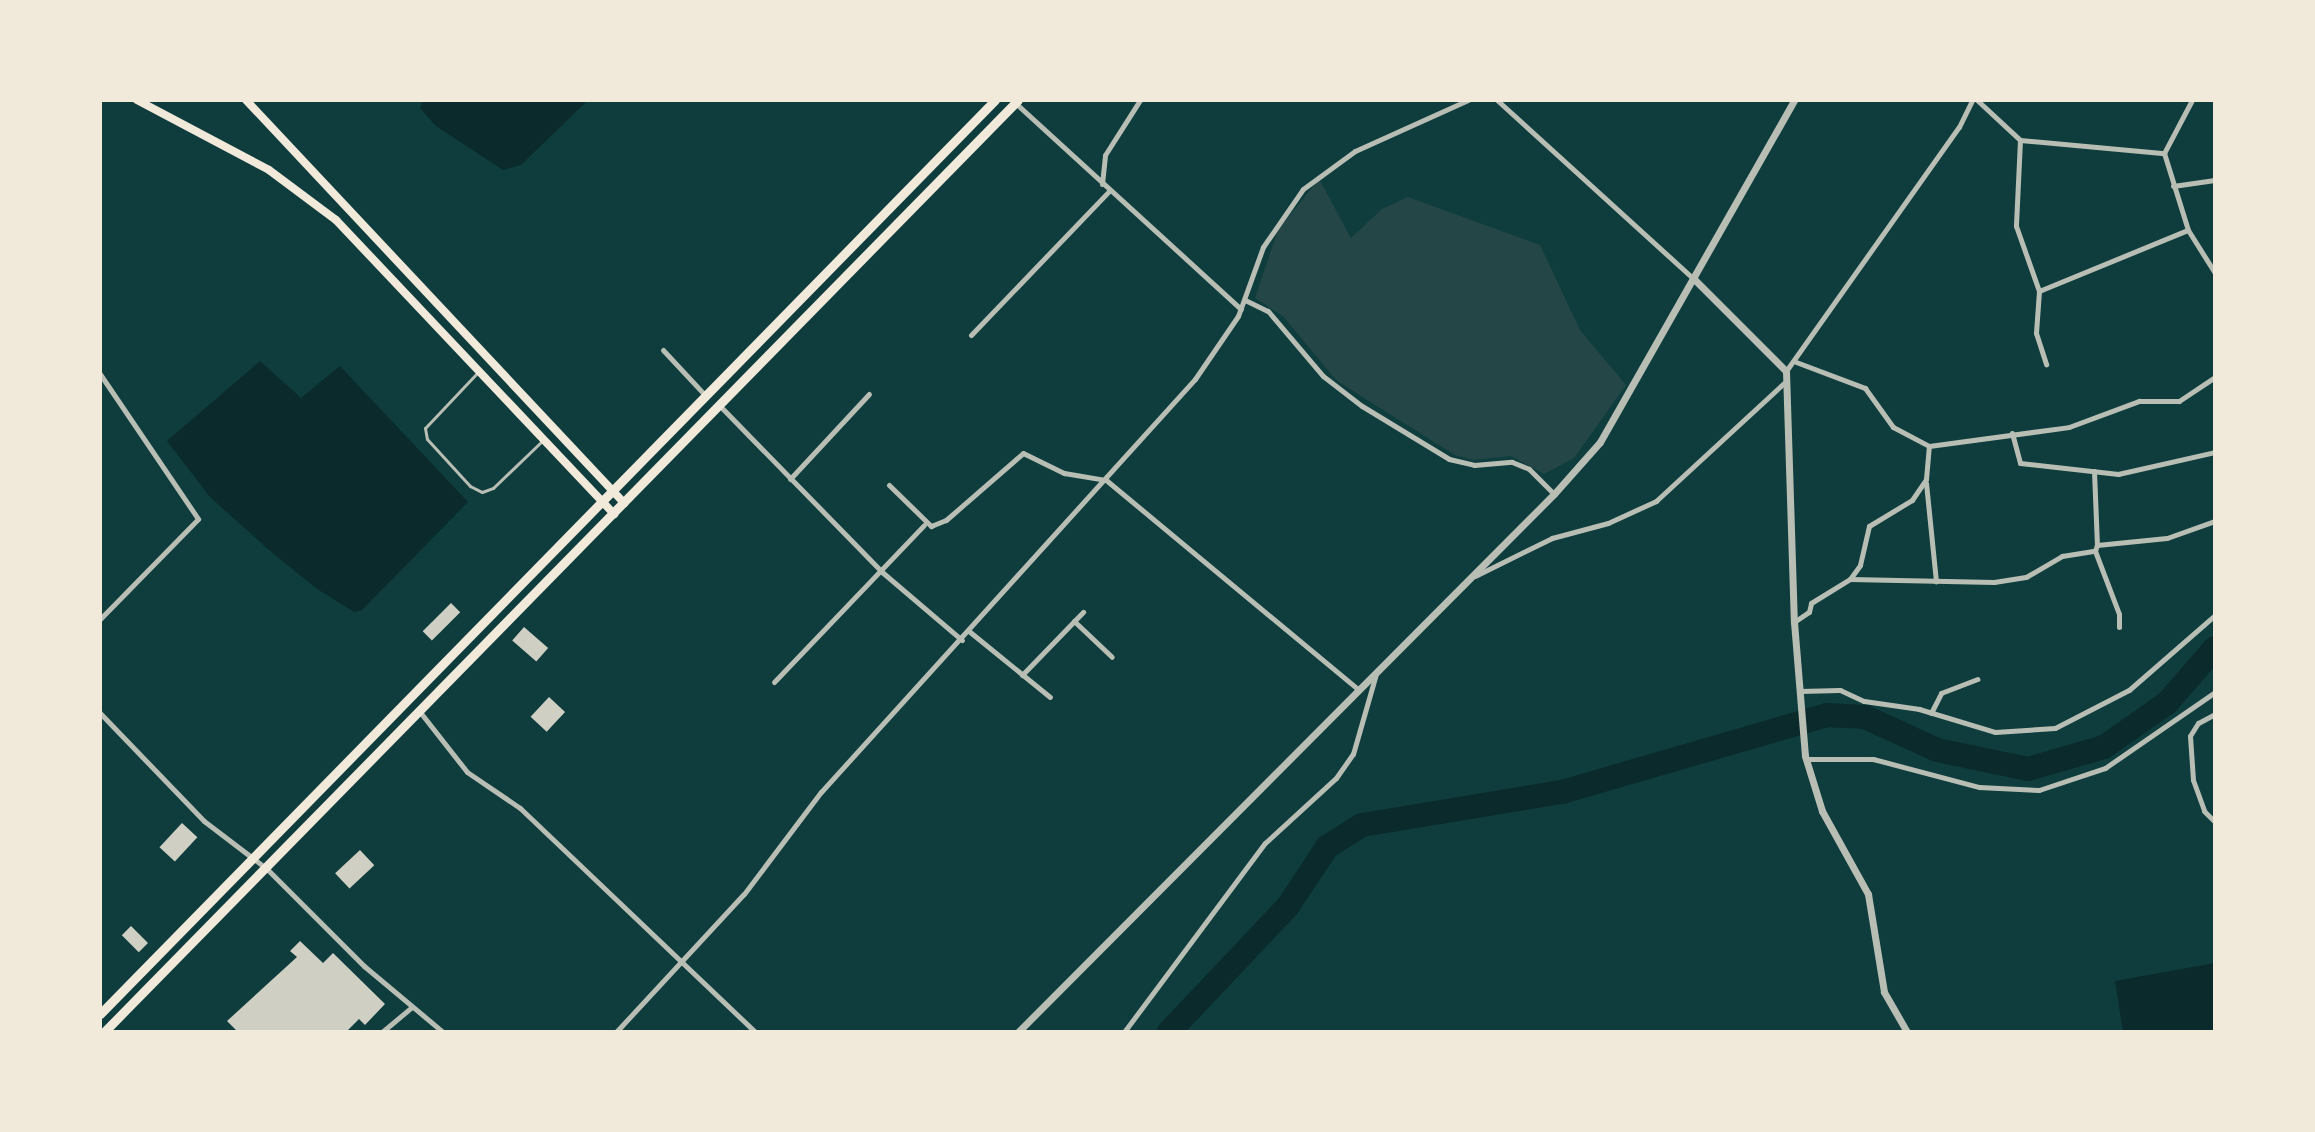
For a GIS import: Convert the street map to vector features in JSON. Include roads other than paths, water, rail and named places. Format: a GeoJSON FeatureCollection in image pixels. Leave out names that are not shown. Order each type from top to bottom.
{"type":"FeatureCollection","features":[{"type":"Feature","properties":{"kind":"main road"},"geometry":{"type":"LineString","coordinates":[[137,100],[298,189],[364,248],[614,514]]}},
{"type":"Feature","properties":{"kind":"main road"},"geometry":{"type":"LineString","coordinates":[[246,100],[624,503]]}},
{"type":"Feature","properties":{"kind":"main road"},"geometry":{"type":"LineString","coordinates":[[100,1014],[249,857],[424,685],[600,500],[995,100]]}},
{"type":"Feature","properties":{"kind":"main road"},"geometry":{"type":"LineString","coordinates":[[104,1032],[115,1028],[419,711],[721,407],[1015,101]]}},
{"type":"Feature","properties":{"kind":"street"},"geometry":{"type":"LineString","coordinates":[[1102,185],[1105,155],[1140,100]]}},
{"type":"Feature","properties":{"kind":"street"},"geometry":{"type":"LineString","coordinates":[[616,1032],[681,957],[744,894],[802,814],[1203,369],[1241,309],[1263,247],[1280,219],[1327,168],[1468,100]]}},
{"type":"Feature","properties":{"kind":"street"},"geometry":{"type":"LineString","coordinates":[[1497,100],[1694,279],[1787,375],[1794,622],[1806,759],[1822,811],[1868,894],[1884,992],[1907,1032]]}},
{"type":"Feature","properties":{"kind":"street"},"geometry":{"type":"LineString","coordinates":[[1018,1032],[1554,494],[1600,442],[1794,100]]}},
{"type":"Feature","properties":{"kind":"street"},"geometry":{"type":"LineString","coordinates":[[1471,578],[1552,538],[1608,523],[1656,501],[1787,375],[1959,127],[1974,100],[2020,140],[2164,153]]}},
{"type":"Feature","properties":{"kind":"street"},"geometry":{"type":"LineString","coordinates":[[2192,100],[2164,153],[2188,230],[2215,273]]}},
{"type":"Feature","properties":{"kind":"street"},"geometry":{"type":"LineString","coordinates":[[1015,101],[1102,185],[1241,309]]}},
{"type":"Feature","properties":{"kind":"street"},"geometry":{"type":"LineString","coordinates":[[2020,140],[2016,226],[2039,291],[2036,333],[2046,364]]}},
{"type":"Feature","properties":{"kind":"street"},"geometry":{"type":"LineString","coordinates":[[2173,186],[2215,180]]}},
{"type":"Feature","properties":{"kind":"street"},"geometry":{"type":"LineString","coordinates":[[971,335],[1109,191]]}},
{"type":"Feature","properties":{"kind":"street"},"geometry":{"type":"LineString","coordinates":[[2039,291],[2188,230]]}},
{"type":"Feature","properties":{"kind":"street"},"geometry":{"type":"LineString","coordinates":[[1245,300],[1268,311],[1323,376],[1362,406],[1449,459],[1474,465],[1512,462],[1529,469],[1554,494]]}},
{"type":"Feature","properties":{"kind":"street"},"geometry":{"type":"LineString","coordinates":[[663,350],[705,395]]}},
{"type":"Feature","properties":{"kind":"street"},"geometry":{"type":"LineString","coordinates":[[1796,362],[1865,388],[1893,427],[1929,446],[2069,427],[2139,401],[2179,401],[2215,377]]}},
{"type":"Feature","properties":{"kind":"street"},"geometry":{"type":"LineString","coordinates":[[100,374],[198,519],[100,619]]}},
{"type":"Feature","properties":{"kind":"street"},"geometry":{"type":"LineString","coordinates":[[790,479],[869,394]]}},
{"type":"Feature","properties":{"kind":"street"},"geometry":{"type":"LineString","coordinates":[[721,407],[882,572],[962,640]]}},
{"type":"Feature","properties":{"kind":"street"},"geometry":{"type":"LineString","coordinates":[[2012,433],[2020,463],[2118,474],[2215,452]]}},
{"type":"Feature","properties":{"kind":"street"},"geometry":{"type":"LineString","coordinates":[[1929,446],[1926,479],[1936,581]]}},
{"type":"Feature","properties":{"kind":"street"},"geometry":{"type":"LineString","coordinates":[[774,682],[924,525],[946,520],[1023,453],[1064,473],[1106,480],[1360,690]]}},
{"type":"Feature","properties":{"kind":"street"},"geometry":{"type":"LineString","coordinates":[[2094,471],[2096,548],[2119,614],[2119,627]]}},
{"type":"Feature","properties":{"kind":"street"},"geometry":{"type":"LineString","coordinates":[[1794,622],[1809,612],[1811,603],[1850,579],[1860,565],[1869,526],[1912,500],[1926,479]]}},
{"type":"Feature","properties":{"kind":"street"},"geometry":{"type":"LineString","coordinates":[[889,485],[924,525]]}},
{"type":"Feature","properties":{"kind":"street"},"geometry":{"type":"LineString","coordinates":[[1850,579],[1994,582],[2026,577],[2062,556],[2167,538],[2215,521]]}},
{"type":"Feature","properties":{"kind":"street"},"geometry":{"type":"LineString","coordinates":[[1022,675],[1083,612]]}},
{"type":"Feature","properties":{"kind":"street"},"geometry":{"type":"LineString","coordinates":[[1800,691],[1840,690],[1864,701],[1931,713],[1995,732],[2055,728],[2129,690],[2215,615]]}},
{"type":"Feature","properties":{"kind":"street"},"geometry":{"type":"LineString","coordinates":[[1074,621],[1112,657]]}},
{"type":"Feature","properties":{"kind":"street"},"geometry":{"type":"LineString","coordinates":[[969,632],[1050,697]]}},
{"type":"Feature","properties":{"kind":"street"},"geometry":{"type":"LineString","coordinates":[[1124,1032],[1265,843],[1336,778],[1353,754],[1377,673]]}},
{"type":"Feature","properties":{"kind":"street"},"geometry":{"type":"LineString","coordinates":[[1931,713],[1941,693],[1977,679]]}},
{"type":"Feature","properties":{"kind":"street"},"geometry":{"type":"LineString","coordinates":[[1806,759],[1873,759],[1979,787],[2039,790],[2105,768],[2215,692]]}},
{"type":"Feature","properties":{"kind":"street"},"geometry":{"type":"LineString","coordinates":[[419,711],[467,772],[520,808],[681,957],[755,1032]]}},
{"type":"Feature","properties":{"kind":"street"},"geometry":{"type":"LineString","coordinates":[[100,713],[204,821],[267,869],[411,1008],[443,1032]]}},
{"type":"Feature","properties":{"kind":"street"},"geometry":{"type":"LineString","coordinates":[[2215,714],[2198,723],[2190,736],[2193,780],[2204,811],[2215,822]]}},
{"type":"Feature","properties":{"kind":"street"},"geometry":{"type":"LineString","coordinates":[[382,1032],[411,1008]]}},
{"type":"Feature","properties":{"kind":"lane"},"geometry":{"type":"LineString","coordinates":[[478,372],[425,428],[427,439],[470,486],[482,492],[493,488],[543,440]]}},
{"type":"Feature","properties":{"kind":"waterway"},"geometry":{"type":"LineString","coordinates":[[1169,1032],[1288,906],[1327,847],[1362,825],[1562,792],[1827,715],[1865,717],[1937,750],[2028,769],[2104,747],[2167,703],[2215,648]]}}]}
